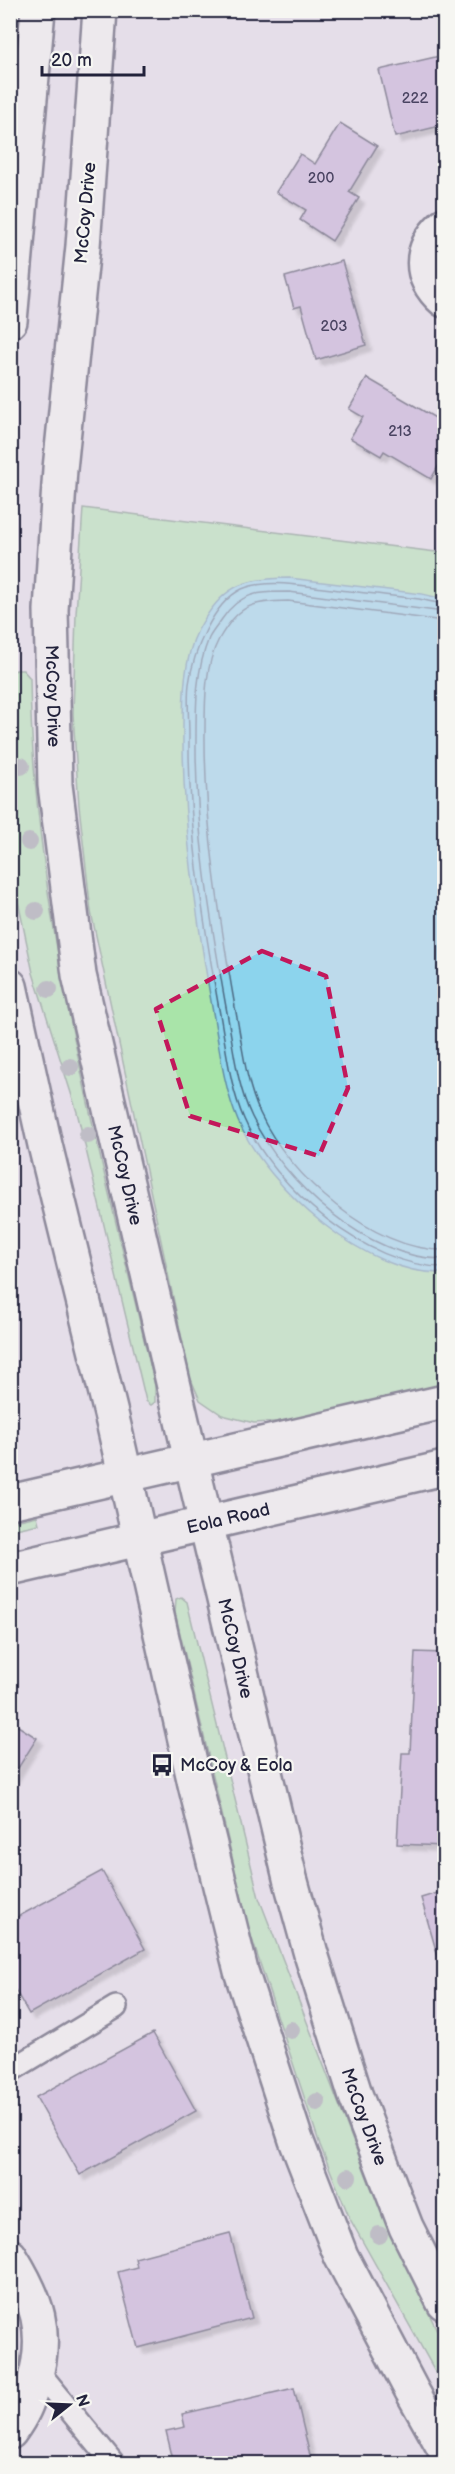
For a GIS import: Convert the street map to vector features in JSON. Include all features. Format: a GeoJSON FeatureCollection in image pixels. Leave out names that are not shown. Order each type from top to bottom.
{"type":"FeatureCollection","features":[{"type":"Feature","properties":{"kind":"street"},"geometry":{"type":"LineString","coordinates":[[10,321],[38,10]]}},
{"type":"Feature","properties":{"kind":"street","name":"McCoy Drive"},"geometry":{"type":"LineString","coordinates":[[100,10],[83,246],[60,469],[51,610],[55,785],[80,975],[290,1878],[329,2015],[355,2094],[406,2226],[444,2303]]}},
{"type":"Feature","properties":{"kind":"street"},"geometry":{"type":"LineString","coordinates":[[444,225],[427,247],[424,262],[430,283],[444,300]]}},
{"type":"Feature","properties":{"kind":"street"},"geometry":{"type":"LineString","coordinates":[[10,986],[45,1145],[241,1971],[289,2119],[341,2256],[444,2448]]}},
{"type":"Feature","properties":{"kind":"street"},"geometry":{"type":"LineString","coordinates":[[10,1502],[444,1402]]}},
{"type":"Feature","properties":{"kind":"street","name":"Eola Road"},"geometry":{"type":"LineString","coordinates":[[10,1569],[444,1468]]}},
{"type":"Feature","properties":{"kind":"street"},"geometry":{"type":"LineString","coordinates":[[10,2256],[22,2274],[36,2307],[42,2342],[38,2370],[24,2413],[10,2432]]}},
{"type":"Feature","properties":{"kind":"lane"},"geometry":{"type":"LineString","coordinates":[[10,2071],[116,2007]]}},
{"type":"Feature","properties":{"kind":"lane"},"geometry":{"type":"LineString","coordinates":[[38,2370],[114,2463]]}},
{"type":"Feature","properties":{"kind":"highlighted area"},"geometry":{"type":"Polygon","coordinates":[[[262,951],[326,976],[348,1088],[319,1156],[190,1116],[156,1009],[262,951]]]}},
{"type":"Feature","properties":{"kind":"green space"},"geometry":{"type":"Polygon","coordinates":[[[83,508],[444,553],[444,1384],[290,1421],[254,1423],[222,1415],[200,1400],[190,1377],[91,912],[79,806],[73,714],[76,614],[83,508]]]}},
{"type":"Feature","properties":{"kind":"green space"},"geometry":{"type":"Polygon","coordinates":[[[16,670],[23,670],[30,678],[34,768],[43,857],[57,946],[73,1035],[155,1386],[155,1402],[151,1405],[146,1401],[77,1112],[33,973],[14,882],[10,674],[16,670]]]}},
{"type":"Feature","properties":{"kind":"green space"},"geometry":{"type":"Polygon","coordinates":[[[37,1516],[39,1524],[11,1530],[11,1522],[37,1516]]]}},
{"type":"Feature","properties":{"kind":"green space"},"geometry":{"type":"Polygon","coordinates":[[[181,1597],[187,1602],[259,1898],[370,2185],[444,2344],[444,2387],[350,2219],[320,2145],[249,1930],[175,1612],[176,1599],[181,1597]]]}},
{"type":"Feature","properties":{"kind":"water"},"geometry":{"type":"Polygon","coordinates":[[[289,578],[422,594],[444,599],[444,1273],[414,1270],[383,1260],[323,1224],[272,1174],[253,1147],[238,1121],[225,1079],[191,868],[183,763],[185,678],[190,652],[198,630],[216,603],[225,594],[245,583],[289,578]]]}},
{"type":"Feature","properties":{"kind":"building"},"geometry":{"type":"Polygon","coordinates":[[[444,55],[444,125],[395,137],[379,70],[444,55]]]}},
{"type":"Feature","properties":{"kind":"building"},"geometry":{"type":"Polygon","coordinates":[[[340,123],[377,146],[349,192],[359,198],[332,241],[300,220],[306,210],[276,192],[300,154],[315,164],[340,123]]]}},
{"type":"Feature","properties":{"kind":"building"},"geometry":{"type":"Polygon","coordinates":[[[342,261],[366,345],[316,360],[301,306],[294,308],[285,277],[342,261]]]}},
{"type":"Feature","properties":{"kind":"building"},"geometry":{"type":"Polygon","coordinates":[[[367,378],[444,423],[444,456],[431,479],[384,451],[381,456],[350,438],[363,417],[349,409],[367,378]]]}},
{"type":"Feature","properties":{"kind":"building"},"geometry":{"type":"Polygon","coordinates":[[[415,1652],[444,1653],[444,1846],[397,1844],[402,1753],[410,1753],[415,1652]]]}},
{"type":"Feature","properties":{"kind":"building"},"geometry":{"type":"Polygon","coordinates":[[[10,1721],[37,1738],[10,1781],[10,1721]]]}},
{"type":"Feature","properties":{"kind":"building"},"geometry":{"type":"Polygon","coordinates":[[[102,1871],[145,1949],[29,2014],[10,1981],[10,1921],[102,1871]]]}},
{"type":"Feature","properties":{"kind":"building"},"geometry":{"type":"Polygon","coordinates":[[[444,1891],[444,1978],[421,1898],[444,1891]]]}},
{"type":"Feature","properties":{"kind":"building"},"geometry":{"type":"Polygon","coordinates":[[[153,2033],[196,2111],[80,2175],[36,2097],[153,2033]]]}},
{"type":"Feature","properties":{"kind":"building"},"geometry":{"type":"Polygon","coordinates":[[[230,2233],[252,2318],[138,2348],[118,2272],[137,2267],[135,2258],[230,2233]]]}},
{"type":"Feature","properties":{"kind":"building"},"geometry":{"type":"Polygon","coordinates":[[[294,2388],[312,2464],[174,2464],[166,2431],[185,2427],[182,2414],[294,2388]]]}},
{"type":"Feature","properties":{"kind":"place","name":"McCoy & Eola"},"geometry":{"type":"Point","coordinates":[162,1765]}}]}
